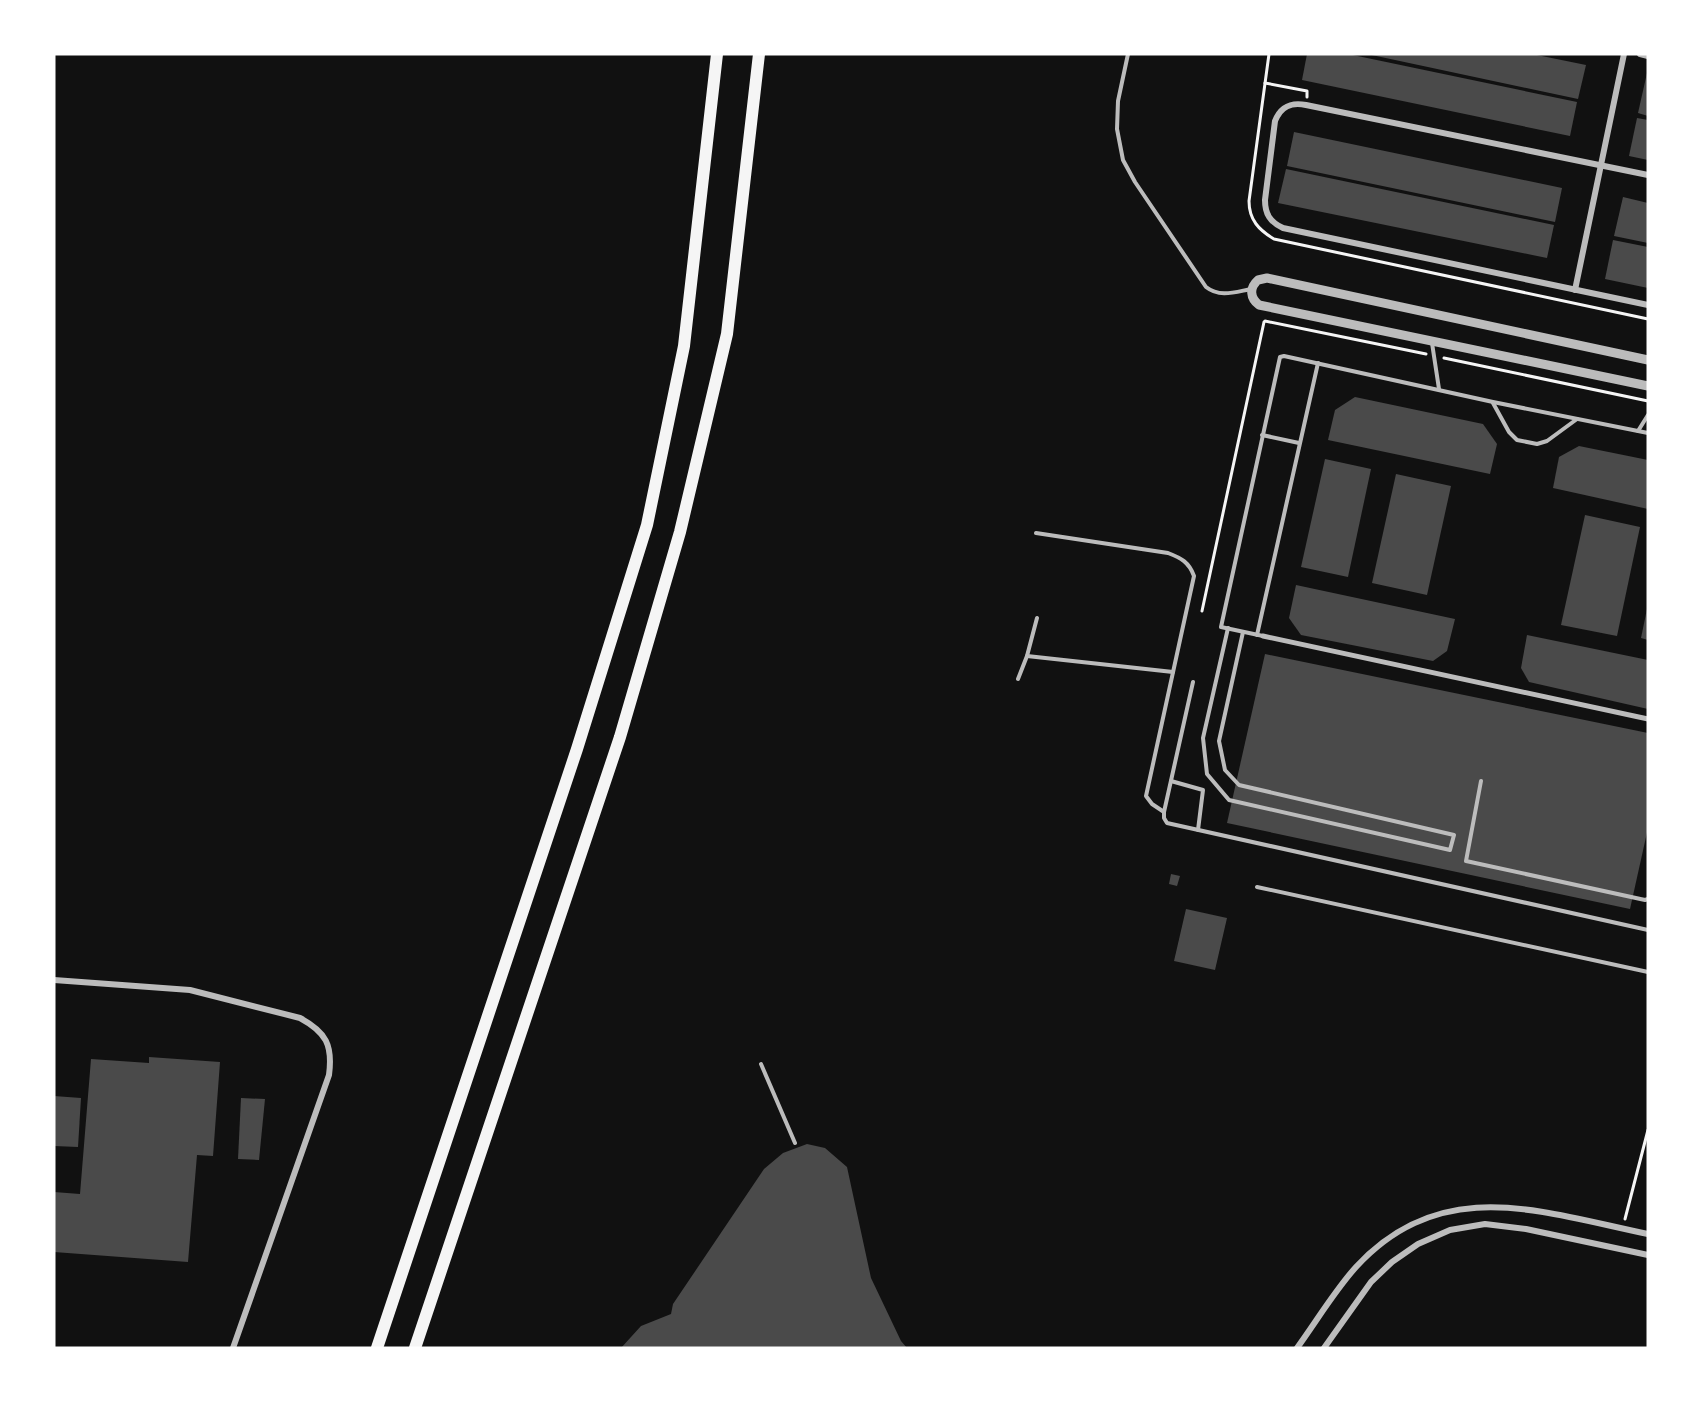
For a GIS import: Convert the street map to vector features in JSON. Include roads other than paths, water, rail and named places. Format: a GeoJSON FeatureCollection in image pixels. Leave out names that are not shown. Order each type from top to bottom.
{"type":"FeatureCollection","features":[{"type":"Feature","properties":{"kind":"highway"},"geometry":{"type":"LineString","coordinates":[[377,1348],[577,749],[647,525],[684,346],[717,54]]}},
{"type":"Feature","properties":{"kind":"highway"},"geometry":{"type":"LineString","coordinates":[[415,1348],[620,737],[680,532],[727,334],[759,54]]}},
{"type":"Feature","properties":{"kind":"street"},"geometry":{"type":"LineString","coordinates":[[1575,290],[1624,54]]}},
{"type":"Feature","properties":{"kind":"street"},"geometry":{"type":"LineString","coordinates":[[1640,54],[1648,56]]}},
{"type":"Feature","properties":{"kind":"street"},"geometry":{"type":"LineString","coordinates":[[1648,175],[1309,105],[1291,104],[1284,107],[1275,121],[1264,200],[1268,218],[1283,228],[1648,305]]}},
{"type":"Feature","properties":{"kind":"street"},"geometry":{"type":"LineString","coordinates":[[1648,360],[1267,278],[1258,280],[1252,288],[1252,297],[1259,305],[1648,386]]}},
{"type":"Feature","properties":{"kind":"street"},"geometry":{"type":"LineString","coordinates":[[1260,635],[1648,719]]}},
{"type":"Feature","properties":{"kind":"street"},"geometry":{"type":"LineString","coordinates":[[54,980],[190,990],[300,1018],[316,1026],[327,1040],[331,1057],[329,1075],[233,1348]]}},
{"type":"Feature","properties":{"kind":"street"},"geometry":{"type":"LineString","coordinates":[[1297,1348],[1355,1268],[1379,1245],[1409,1224],[1446,1211],[1483,1207],[1530,1210],[1648,1234]]}},
{"type":"Feature","properties":{"kind":"street"},"geometry":{"type":"LineString","coordinates":[[1324,1348],[1371,1282],[1392,1262],[1418,1244],[1450,1230],[1485,1224],[1526,1229],[1648,1255]]}},
{"type":"Feature","properties":{"kind":"lane"},"geometry":{"type":"LineString","coordinates":[[1128,54],[1118,101],[1117,129],[1122,159],[1206,287],[1225,294],[1252,288]]}},
{"type":"Feature","properties":{"kind":"lane"},"geometry":{"type":"LineString","coordinates":[[1432,342],[1439,389]]}},
{"type":"Feature","properties":{"kind":"lane"},"geometry":{"type":"LineString","coordinates":[[1318,363],[1299,443],[1260,635],[1221,627],[1279,361],[1284,356],[1318,363],[1439,389],[1493,402],[1648,433]]}},
{"type":"Feature","properties":{"kind":"lane"},"geometry":{"type":"LineString","coordinates":[[1493,402],[1509,432],[1517,440],[1537,444],[1547,441],[1578,419]]}},
{"type":"Feature","properties":{"kind":"lane"},"geometry":{"type":"LineString","coordinates":[[1638,431],[1648,415]]}},
{"type":"Feature","properties":{"kind":"lane"},"geometry":{"type":"LineString","coordinates":[[1262,435],[1299,443]]}},
{"type":"Feature","properties":{"kind":"lane"},"geometry":{"type":"LineString","coordinates":[[1036,532],[1168,553],[1190,564],[1194,576],[1146,796],[1152,804],[1164,812]]}},
{"type":"Feature","properties":{"kind":"lane"},"geometry":{"type":"LineString","coordinates":[[1018,679],[1027,656],[1036,618]]}},
{"type":"Feature","properties":{"kind":"lane"},"geometry":{"type":"LineString","coordinates":[[1228,628],[1203,738],[1208,774],[1229,800],[1450,850],[1454,835],[1239,785],[1225,770],[1219,741],[1243,632]]}},
{"type":"Feature","properties":{"kind":"lane"},"geometry":{"type":"LineString","coordinates":[[1027,656],[1173,672]]}},
{"type":"Feature","properties":{"kind":"lane"},"geometry":{"type":"LineString","coordinates":[[1193,682],[1164,812],[1167,823],[1648,930]]}},
{"type":"Feature","properties":{"kind":"lane"},"geometry":{"type":"LineString","coordinates":[[1481,781],[1466,861],[1648,899]]}},
{"type":"Feature","properties":{"kind":"lane"},"geometry":{"type":"LineString","coordinates":[[1171,782],[1203,790],[1198,830]]}},
{"type":"Feature","properties":{"kind":"lane"},"geometry":{"type":"LineString","coordinates":[[1257,887],[1648,972]]}},
{"type":"Feature","properties":{"kind":"lane"},"geometry":{"type":"LineString","coordinates":[[762,1064],[795,1143]]}}]}
